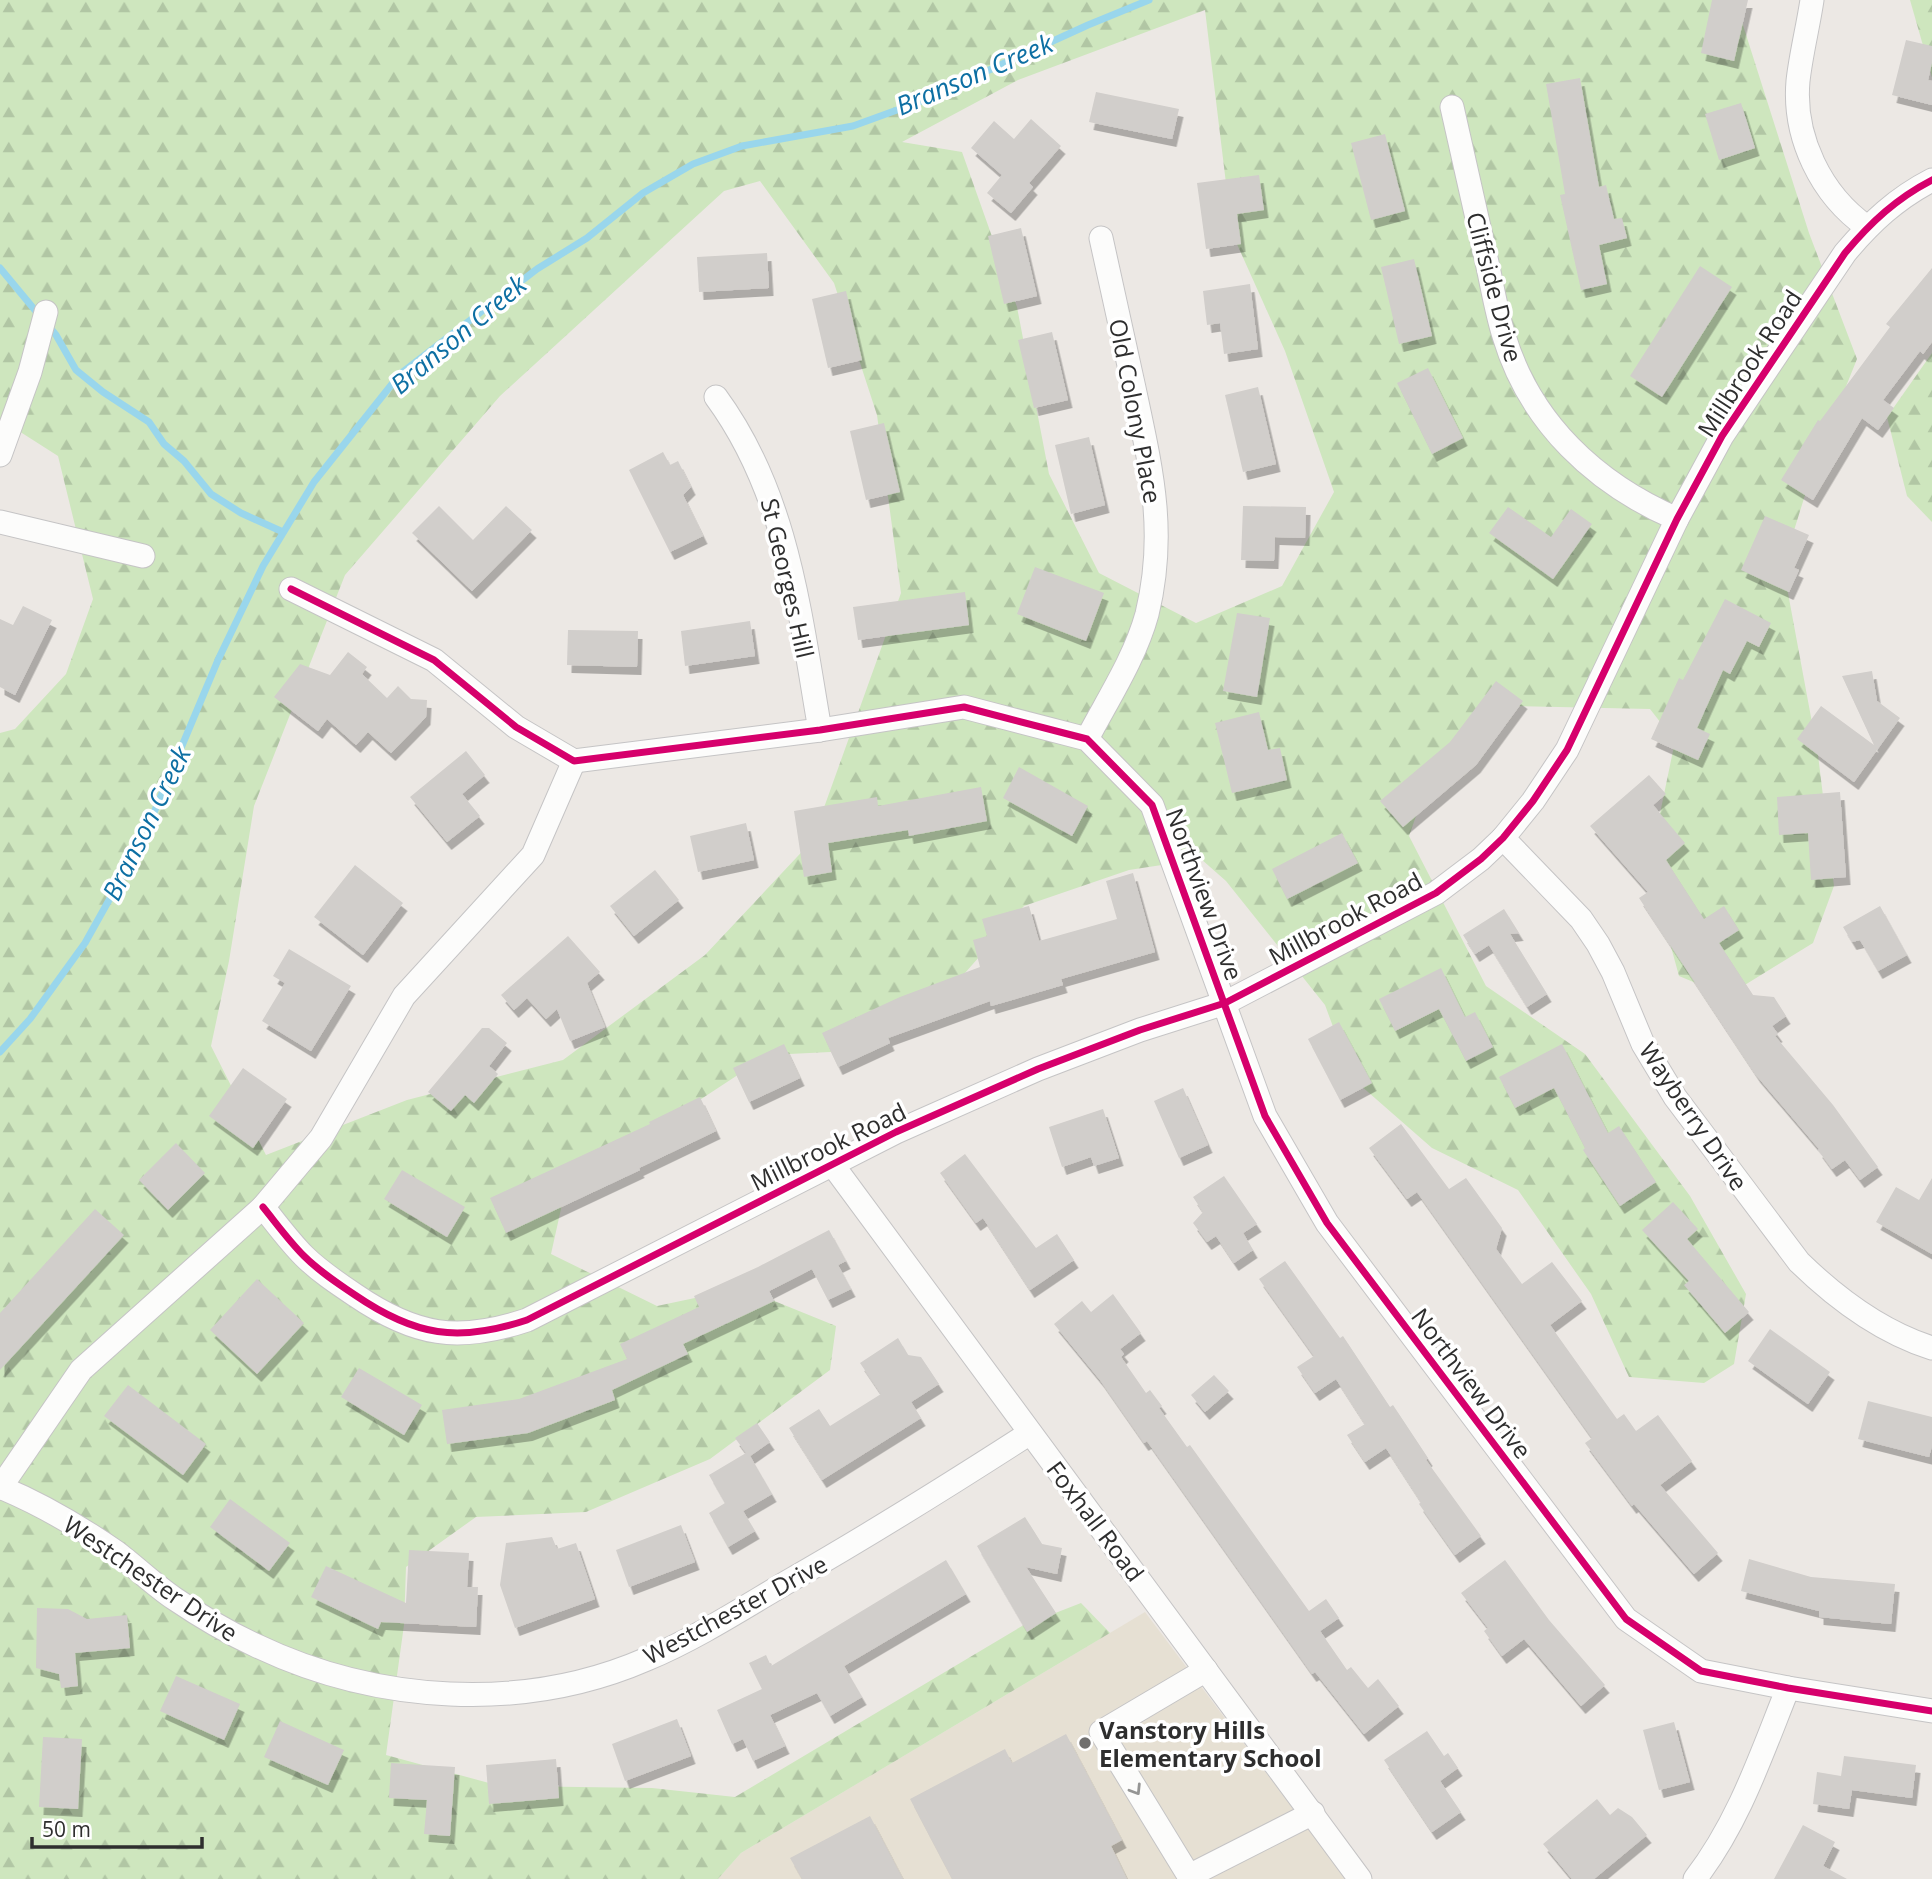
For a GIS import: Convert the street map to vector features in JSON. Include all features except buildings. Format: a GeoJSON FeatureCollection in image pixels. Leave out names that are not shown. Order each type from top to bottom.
{"type":"FeatureCollection","features":[{"type":"Feature","properties":{"kind":"street"},"geometry":{"type":"LineString","coordinates":[[1812,0],[1798,82],[1799,113],[1806,143],[1817,172],[1834,198],[1867,227]]}},
{"type":"Feature","properties":{"kind":"street","name":"Cliffside Drive"},"geometry":{"type":"LineString","coordinates":[[1452,107],[1503,335],[1527,392],[1544,418],[1598,474],[1650,508],[1677,519]]}},
{"type":"Feature","properties":{"kind":"street","name":"Millbrook Road"},"geometry":{"type":"LineString","coordinates":[[263,1207],[303,1255],[326,1276],[378,1311],[406,1324],[436,1332],[467,1334],[498,1330],[527,1320],[832,1164],[1038,1069],[1225,1003],[1436,893],[1482,859],[1503,838],[1533,802],[1567,750],[1677,519],[1722,436],[1845,253],[1867,227],[1905,195],[1932,180]]}},
{"type":"Feature","properties":{"kind":"street","name":"Old Colony Place"},"geometry":{"type":"LineString","coordinates":[[1087,739],[1137,644],[1147,614],[1158,537],[1153,476],[1101,237]]}},
{"type":"Feature","properties":{"kind":"street"},"geometry":{"type":"LineString","coordinates":[[0,455],[30,372],[46,312]]}},
{"type":"Feature","properties":{"kind":"street","name":"St Georges Hill"},"geometry":{"type":"LineString","coordinates":[[716,397],[749,450],[769,492],[783,536],[800,612],[820,730]]}},
{"type":"Feature","properties":{"kind":"street"},"geometry":{"type":"LineString","coordinates":[[0,522],[143,556]]}},
{"type":"Feature","properties":{"kind":"street"},"geometry":{"type":"LineString","coordinates":[[291,589],[434,660],[516,727],[574,761],[820,730],[964,707],[1087,739]]}},
{"type":"Feature","properties":{"kind":"street","name":"Northview Drive"},"geometry":{"type":"LineString","coordinates":[[1087,739],[1152,805],[1265,1116],[1327,1223],[1626,1619],[1701,1671],[1932,1712]]}},
{"type":"Feature","properties":{"kind":"street"},"geometry":{"type":"LineString","coordinates":[[0,1488],[81,1370],[263,1207],[321,1138],[404,996],[533,855],[574,761]]}},
{"type":"Feature","properties":{"kind":"street","name":"Wayberry Drive"},"geometry":{"type":"LineString","coordinates":[[1503,838],[1581,919],[1608,963],[1643,1044],[1675,1097],[1799,1262],[1821,1284],[1858,1312],[1899,1335],[1932,1348]]}},
{"type":"Feature","properties":{"kind":"street","name":"Foxhall Road"},"geometry":{"type":"LineString","coordinates":[[832,1164],[1360,1879]]}},
{"type":"Feature","properties":{"kind":"street","name":"Westchester Drive"},"geometry":{"type":"LineString","coordinates":[[0,1488],[36,1502],[114,1552],[174,1598],[213,1623],[254,1645],[297,1663],[341,1678],[402,1690],[495,1694],[541,1689],[587,1679],[646,1660],[688,1640],[881,1529],[1030,1433]]}},
{"type":"Feature","properties":{"kind":"street"},"geometry":{"type":"LineString","coordinates":[[1206,1670],[1101,1732],[1189,1876],[1313,1814]]}},
{"type":"Feature","properties":{"kind":"street"},"geometry":{"type":"LineString","coordinates":[[1695,1879],[1717,1851],[1739,1810],[1788,1688]]}},
{"type":"Feature","properties":{"kind":"shaded area","name":"Vanstory Hills Elementary School"},"geometry":{"type":"Polygon","coordinates":[[[1145,1612],[1346,1879],[718,1879],[741,1853],[1145,1612]]]}},
{"type":"Feature","properties":{"kind":"green space"},"geometry":{"type":"Polygon","coordinates":[[[0,0],[1735,0],[1809,233],[1857,359],[1814,466],[1783,566],[1818,755],[1834,886],[1813,943],[1727,996],[1679,976],[1649,867],[1675,741],[1650,709],[1512,706],[1429,779],[1409,836],[1486,986],[1585,1054],[1690,1196],[1746,1294],[1734,1364],[1704,1383],[1629,1377],[1591,1294],[1518,1190],[1432,1148],[1352,1078],[1325,1005],[1226,881],[1201,859],[1129,870],[1024,906],[943,998],[872,1050],[768,1055],[654,1130],[563,1200],[551,1254],[657,1306],[742,1288],[836,1326],[830,1370],[710,1459],[586,1512],[476,1517],[406,1567],[404,1625],[386,1755],[500,1786],[652,1788],[735,1797],[1022,1626],[1081,1603],[1110,1633],[741,1853],[718,1879],[0,1879],[0,733],[15,729],[66,674],[93,599],[58,456],[0,419],[0,0]],[[1205,10],[1018,80],[902,142],[962,152],[1017,307],[1049,474],[1099,573],[1196,623],[1282,586],[1334,492],[1285,351],[1232,233],[1205,10]],[[760,181],[724,191],[500,396],[345,575],[254,806],[229,961],[211,1046],[266,1155],[407,1100],[563,1060],[705,955],[812,841],[901,593],[877,415],[834,283],[760,181]]]}},
{"type":"Feature","properties":{"kind":"green space"},"geometry":{"type":"Polygon","coordinates":[[[1910,0],[1932,0],[1932,77],[1910,0]]]}},
{"type":"Feature","properties":{"kind":"green space"},"geometry":{"type":"Polygon","coordinates":[[[1932,353],[1932,522],[1907,496],[1887,417],[1932,353]]]}},
{"type":"Feature","properties":{"kind":"waterway","name":"Branson Creek"},"geometry":{"type":"LineString","coordinates":[[0,1052],[30,1019],[85,943],[142,841],[218,660],[263,566],[314,482],[400,374],[537,269],[587,238],[643,193],[693,164],[742,146],[853,126],[919,102],[1149,0]]}},
{"type":"Feature","properties":{"kind":"waterway"},"geometry":{"type":"LineString","coordinates":[[0,268],[39,315]]}},
{"type":"Feature","properties":{"kind":"waterway"},"geometry":{"type":"LineString","coordinates":[[47,324],[76,370],[103,392],[149,422],[164,444],[184,461],[211,494],[241,513],[283,532]]}},
{"type":"Feature","properties":{"kind":"cycle path"},"geometry":{"type":"LineString","coordinates":[[263,1207],[316,1267],[377,1309],[418,1327],[438,1332],[479,1332],[502,1327],[527,1320],[896,1132],[1038,1069],[1140,1030],[1225,1003],[1436,893],[1481,859],[1503,838],[1533,801],[1567,750],[1677,519],[1722,436],[1845,253],[1885,212],[1932,180]]}},
{"type":"Feature","properties":{"kind":"cycle path"},"geometry":{"type":"LineString","coordinates":[[291,589],[434,660],[516,727],[574,761],[820,730],[964,707],[1087,739],[1152,805],[1265,1116],[1327,1223],[1626,1619],[1701,1671],[1932,1711]]}},
{"type":"Feature","properties":{"kind":"place","name":"Vanstory Hills Elementary School"},"geometry":{"type":"Point","coordinates":[1085,1743]}}]}
